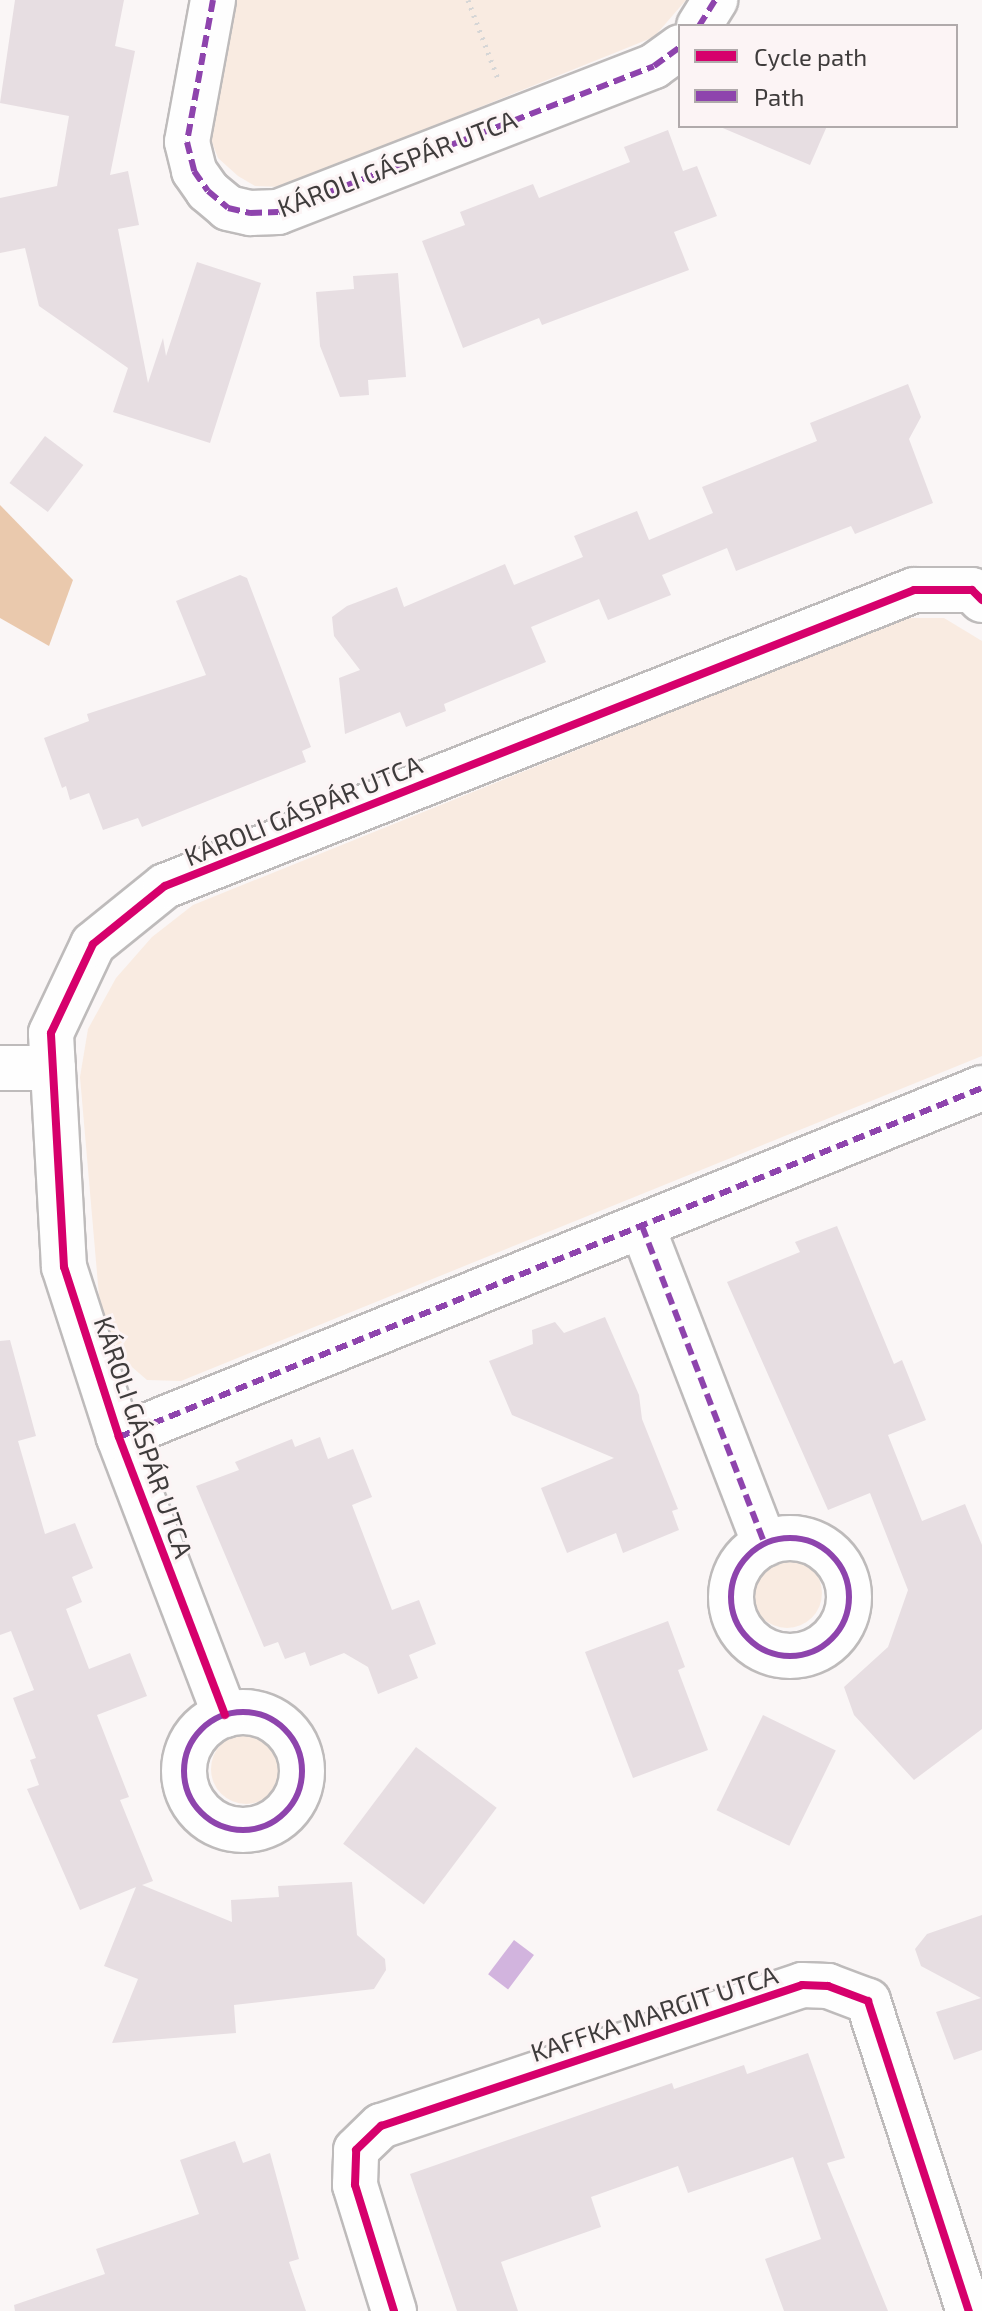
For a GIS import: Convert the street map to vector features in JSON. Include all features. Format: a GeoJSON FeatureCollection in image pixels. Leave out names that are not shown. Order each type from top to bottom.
{"type":"FeatureCollection","features":[{"type":"Feature","properties":{"kind":"street","name":"KÁROLI GÁSPÁR UTCA"},"geometry":{"type":"LineString","coordinates":[[213,0],[187,142],[194,171],[228,208],[278,212],[654,66],[678,48]]}},
{"type":"Feature","properties":{"kind":"street"},"geometry":{"type":"LineString","coordinates":[[700,24],[715,0]]}},
{"type":"Feature","properties":{"kind":"street","name":"KÁROLI GÁSPÁR UTCA"},"geometry":{"type":"LineString","coordinates":[[225,1715],[119,1437],[64,1267],[51,1033],[93,944],[165,886],[914,590],[972,590],[982,600]]}},
{"type":"Feature","properties":{"kind":"street"},"geometry":{"type":"LineString","coordinates":[[0,1068],[53,1068]]}},
{"type":"Feature","properties":{"kind":"street"},"geometry":{"type":"LineString","coordinates":[[119,1437],[982,1088]]}},
{"type":"Feature","properties":{"kind":"street"},"geometry":{"type":"LineString","coordinates":[[642,1226],[765,1544]]}},
{"type":"Feature","properties":{"kind":"street","name":"KAFFKA MARGIT UTCA"},"geometry":{"type":"LineString","coordinates":[[394,2311],[355,2185],[356,2150],[381,2126],[802,1985],[828,1986],[868,2001],[969,2311]]}},
{"type":"Feature","properties":{"kind":"path"},"geometry":{"type":"LineString","coordinates":[[468,0],[513,119]]}},
{"type":"Feature","properties":{"kind":"shaded area"},"geometry":{"type":"Polygon","coordinates":[[[236,0],[686,0],[654,37],[282,187],[255,186],[238,176],[218,158],[210,137],[236,0]]]}},
{"type":"Feature","properties":{"kind":"shaded area"},"geometry":{"type":"Polygon","coordinates":[[[0,505],[73,580],[49,646],[0,618],[0,505]]]}},
{"type":"Feature","properties":{"kind":"shaded area"},"geometry":{"type":"Polygon","coordinates":[[[904,618],[944,618],[982,641],[982,1056],[181,1381],[147,1380],[125,1361],[109,1332],[99,1296],[80,1077],[88,1029],[116,978],[152,937],[193,905],[904,618]]]}},
{"type":"Feature","properties":{"kind":"shaded area"},"geometry":{"type":"Polygon","coordinates":[[[787,1558],[812,1568],[822,1593],[812,1618],[787,1628],[762,1618],[752,1593],[762,1568],[787,1558]]]}},
{"type":"Feature","properties":{"kind":"shaded area"},"geometry":{"type":"Polygon","coordinates":[[[246,1734],[271,1744],[281,1769],[271,1794],[246,1804],[221,1794],[211,1769],[221,1744],[246,1734]]]}},
{"type":"Feature","properties":{"kind":"shaded area"},"geometry":{"type":"Polygon","coordinates":[[[514,1940],[534,1955],[508,1989],[488,1974],[514,1940]]]}},
{"type":"Feature","properties":{"kind":"building"},"geometry":{"type":"Polygon","coordinates":[[[15,0],[124,0],[115,46],[135,51],[110,175],[128,171],[139,225],[118,229],[148,383],[163,338],[166,356],[197,262],[261,283],[210,443],[113,412],[128,368],[39,306],[25,248],[0,253],[0,198],[57,186],[69,116],[0,103],[15,0]]]}},
{"type":"Feature","properties":{"kind":"building"},"geometry":{"type":"Polygon","coordinates":[[[723,128],[826,128],[810,165],[723,128]]]}},
{"type":"Feature","properties":{"kind":"building"},"geometry":{"type":"Polygon","coordinates":[[[668,130],[683,171],[697,166],[717,216],[674,232],[689,270],[542,325],[539,318],[463,348],[422,241],[465,225],[460,212],[533,184],[539,198],[630,162],[624,147],[668,130]]]}},
{"type":"Feature","properties":{"kind":"building"},"geometry":{"type":"Polygon","coordinates":[[[398,273],[406,377],[368,380],[369,395],[340,397],[320,346],[316,292],[354,289],[353,276],[398,273]]]}},
{"type":"Feature","properties":{"kind":"building"},"geometry":{"type":"Polygon","coordinates":[[[908,384],[921,417],[909,439],[933,503],[855,534],[851,526],[736,571],[727,548],[662,575],[671,595],[608,620],[599,599],[531,627],[546,662],[444,704],[446,711],[406,727],[400,712],[345,734],[339,678],[360,670],[334,636],[332,617],[347,606],[397,587],[404,607],[505,564],[514,585],[583,557],[574,536],[637,511],[649,540],[713,513],[702,487],[817,441],[810,423],[908,384]]]}},
{"type":"Feature","properties":{"kind":"building"},"geometry":{"type":"Polygon","coordinates":[[[45,436],[83,465],[48,512],[9,483],[45,436]]]}},
{"type":"Feature","properties":{"kind":"building"},"geometry":{"type":"Polygon","coordinates":[[[240,575],[247,578],[311,747],[302,751],[306,762],[142,827],[138,818],[103,830],[89,793],[70,800],[66,786],[62,788],[44,738],[89,721],[87,714],[206,675],[176,601],[240,575]]]}},
{"type":"Feature","properties":{"kind":"building"},"geometry":{"type":"Polygon","coordinates":[[[837,1226],[894,1364],[902,1360],[926,1420],[888,1435],[922,1521],[965,1504],[982,1545],[982,1729],[914,1780],[854,1715],[844,1687],[888,1647],[908,1590],[870,1493],[828,1510],[727,1282],[800,1252],[795,1242],[837,1226]]]}},
{"type":"Feature","properties":{"kind":"building"},"geometry":{"type":"Polygon","coordinates":[[[605,1317],[639,1395],[642,1419],[678,1509],[672,1511],[679,1530],[623,1553],[616,1533],[567,1553],[541,1488],[614,1458],[512,1415],[489,1361],[533,1344],[532,1330],[555,1322],[564,1333],[605,1317]]]}},
{"type":"Feature","properties":{"kind":"building"},"geometry":{"type":"Polygon","coordinates":[[[10,1340],[36,1436],[18,1441],[45,1534],[75,1523],[93,1568],[72,1577],[82,1602],[66,1609],[89,1669],[130,1653],[147,1696],[97,1715],[129,1797],[120,1800],[153,1881],[142,1885],[232,1922],[231,1900],[279,1897],[278,1886],[352,1882],[357,1935],[385,1959],[386,1970],[374,1989],[234,2005],[236,2033],[112,2043],[138,1979],[104,1966],[136,1887],[80,1910],[27,1789],[39,1785],[30,1760],[36,1758],[13,1698],[34,1690],[11,1631],[0,1635],[0,1341],[10,1340]]]}},
{"type":"Feature","properties":{"kind":"building"},"geometry":{"type":"Polygon","coordinates":[[[320,1437],[328,1459],[353,1449],[372,1497],[352,1505],[392,1610],[419,1600],[436,1644],[409,1655],[418,1678],[378,1694],[368,1667],[344,1653],[310,1666],[305,1652],[285,1659],[278,1642],[264,1647],[196,1486],[239,1470],[235,1462],[292,1439],[295,1447],[320,1437]]]}},
{"type":"Feature","properties":{"kind":"building"},"geometry":{"type":"Polygon","coordinates":[[[668,1621],[685,1667],[678,1670],[708,1750],[633,1778],[585,1652],[668,1621]]]}},
{"type":"Feature","properties":{"kind":"building"},"geometry":{"type":"Polygon","coordinates":[[[763,1715],[836,1751],[789,1846],[717,1810],[763,1715]]]}},
{"type":"Feature","properties":{"kind":"building"},"geometry":{"type":"Polygon","coordinates":[[[416,1747],[497,1808],[424,1904],[343,1844],[416,1747]]]}},
{"type":"Feature","properties":{"kind":"building"},"geometry":{"type":"Polygon","coordinates":[[[982,1915],[982,2050],[954,2060],[936,2012],[981,1998],[921,1966],[915,1949],[927,1934],[982,1915]]]}},
{"type":"Feature","properties":{"kind":"building"},"geometry":{"type":"Polygon","coordinates":[[[808,2053],[845,2158],[827,2163],[888,2311],[784,2311],[765,2259],[821,2239],[793,2157],[688,2193],[678,2166],[591,2197],[601,2227],[501,2262],[518,2311],[457,2311],[410,2174],[672,2083],[674,2089],[744,2065],[747,2074],[808,2053]]]}},
{"type":"Feature","properties":{"kind":"building"},"geometry":{"type":"Polygon","coordinates":[[[235,2141],[243,2163],[270,2153],[299,2259],[289,2262],[306,2311],[15,2311],[14,2305],[105,2274],[96,2249],[199,2214],[180,2160],[235,2141]]]}},
{"type":"Feature","properties":{"kind":"marked path"},"geometry":{"type":"LineString","coordinates":[[213,0],[187,142],[194,171],[208,191],[228,208],[250,213],[278,212],[654,66],[678,48]]}},
{"type":"Feature","properties":{"kind":"marked path"},"geometry":{"type":"LineString","coordinates":[[700,24],[715,0]]}},
{"type":"Feature","properties":{"kind":"marked path"},"geometry":{"type":"LineString","coordinates":[[119,1437],[982,1088]]}},
{"type":"Feature","properties":{"kind":"marked path"},"geometry":{"type":"LineString","coordinates":[[642,1226],[765,1544]]}},
{"type":"Feature","properties":{"kind":"marked path"},"geometry":{"type":"LineString","coordinates":[[790,1538],[823,1548],[839,1564],[849,1597],[839,1630],[823,1646],[790,1656],[757,1646],[741,1630],[731,1597],[741,1564],[757,1548],[790,1538]]}},
{"type":"Feature","properties":{"kind":"marked path"},"geometry":{"type":"LineString","coordinates":[[243,1712],[276,1722],[292,1738],[302,1771],[292,1804],[276,1820],[243,1830],[210,1820],[194,1804],[184,1771],[194,1738],[210,1722],[243,1712]]}},
{"type":"Feature","properties":{"kind":"cycle path"},"geometry":{"type":"LineString","coordinates":[[225,1715],[119,1437],[64,1267],[51,1033],[93,944],[165,886],[914,590],[972,590],[982,600]]}},
{"type":"Feature","properties":{"kind":"cycle path"},"geometry":{"type":"LineString","coordinates":[[394,2311],[355,2185],[356,2150],[381,2126],[802,1985],[828,1986],[868,2001],[969,2311]]}}]}
